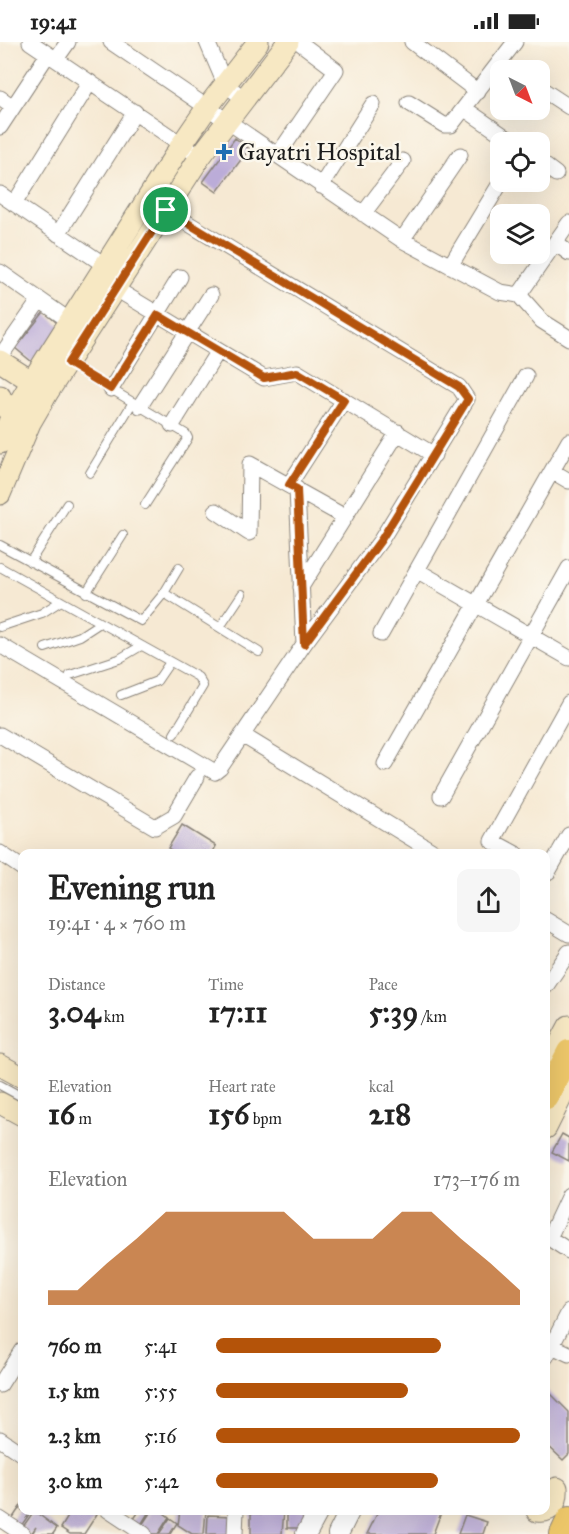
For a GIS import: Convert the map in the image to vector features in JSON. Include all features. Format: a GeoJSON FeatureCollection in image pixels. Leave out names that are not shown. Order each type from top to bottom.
{"type":"FeatureCollection","features":[{"type":"Feature","properties":{"kind":"main road"},"geometry":{"type":"LineString","coordinates":[[0,443],[10,409],[25,380],[70,321],[206,109],[258,42]]}},
{"type":"Feature","properties":{"kind":"main road"},"geometry":{"type":"LineString","coordinates":[[25,380],[68,363],[200,157],[288,42]]}},
{"type":"Feature","properties":{"kind":"main road"},"geometry":{"type":"LineString","coordinates":[[0,359],[25,380]]}},
{"type":"Feature","properties":{"kind":"main road"},"geometry":{"type":"LineString","coordinates":[[0,494],[10,409]]}},
{"type":"Feature","properties":{"kind":"main road"},"geometry":{"type":"LineString","coordinates":[[550,1062],[569,1026]]}},
{"type":"Feature","properties":{"kind":"main road"},"geometry":{"type":"LineString","coordinates":[[550,1089],[569,1052]]}},
{"type":"Feature","properties":{"kind":"main road"},"geometry":{"type":"LineString","coordinates":[[0,1065],[18,1075]]}},
{"type":"Feature","properties":{"kind":"main road"},"geometry":{"type":"LineString","coordinates":[[550,1120],[569,1082]]}},
{"type":"Feature","properties":{"kind":"main road"},"geometry":{"type":"LineString","coordinates":[[0,1103],[18,1113]]}},
{"type":"Feature","properties":{"kind":"street"},"geometry":{"type":"LineString","coordinates":[[30,42],[200,157]]}},
{"type":"Feature","properties":{"kind":"street"},"geometry":{"type":"LineString","coordinates":[[0,127],[52,56],[68,42]]}},
{"type":"Feature","properties":{"kind":"street"},"geometry":{"type":"LineString","coordinates":[[111,42],[225,122],[278,155],[402,240],[500,292],[519,295],[542,321],[569,338]]}},
{"type":"Feature","properties":{"kind":"street"},"geometry":{"type":"LineString","coordinates":[[207,42],[225,84],[243,98]]}},
{"type":"Feature","properties":{"kind":"street"},"geometry":{"type":"LineString","coordinates":[[278,155],[336,70],[299,42]]}},
{"type":"Feature","properties":{"kind":"street"},"geometry":{"type":"LineString","coordinates":[[412,42],[478,92]]}},
{"type":"Feature","properties":{"kind":"street"},"geometry":{"type":"LineString","coordinates":[[509,60],[515,42]]}},
{"type":"Feature","properties":{"kind":"street"},"geometry":{"type":"LineString","coordinates":[[14,204],[90,82]]}},
{"type":"Feature","properties":{"kind":"street"},"geometry":{"type":"LineString","coordinates":[[409,103],[446,126],[451,125],[478,92],[490,82]]}},
{"type":"Feature","properties":{"kind":"street"},"geometry":{"type":"LineString","coordinates":[[550,95],[569,107]]}},
{"type":"Feature","properties":{"kind":"street"},"geometry":{"type":"LineString","coordinates":[[0,98],[13,107]]}},
{"type":"Feature","properties":{"kind":"street"},"geometry":{"type":"LineString","coordinates":[[321,186],[373,104]]}},
{"type":"Feature","properties":{"kind":"street"},"geometry":{"type":"LineString","coordinates":[[465,109],[498,132]]}},
{"type":"Feature","properties":{"kind":"street"},"geometry":{"type":"LineString","coordinates":[[58,234],[135,112]]}},
{"type":"Feature","properties":{"kind":"street"},"geometry":{"type":"LineString","coordinates":[[402,240],[460,154]]}},
{"type":"Feature","properties":{"kind":"street"},"geometry":{"type":"LineString","coordinates":[[363,214],[403,160]]}},
{"type":"Feature","properties":{"kind":"street"},"geometry":{"type":"LineString","coordinates":[[550,170],[556,174]]}},
{"type":"Feature","properties":{"kind":"street"},"geometry":{"type":"LineString","coordinates":[[450,266],[495,192]]}},
{"type":"Feature","properties":{"kind":"street"},"geometry":{"type":"LineString","coordinates":[[0,194],[106,266]]}},
{"type":"Feature","properties":{"kind":"street"},"geometry":{"type":"LineString","coordinates":[[0,645],[215,772],[304,644],[381,540],[468,399],[462,388],[166,210]]}},
{"type":"Feature","properties":{"kind":"street"},"geometry":{"type":"LineString","coordinates":[[519,295],[569,223]]}},
{"type":"Feature","properties":{"kind":"street"},"geometry":{"type":"LineString","coordinates":[[555,243],[569,253]]}},
{"type":"Feature","properties":{"kind":"street"},"geometry":{"type":"LineString","coordinates":[[0,272],[70,321]]}},
{"type":"Feature","properties":{"kind":"street"},"geometry":{"type":"LineString","coordinates":[[111,389],[180,277]]}},
{"type":"Feature","properties":{"kind":"street"},"geometry":{"type":"LineString","coordinates":[[116,289],[264,378],[297,372],[434,455]]}},
{"type":"Feature","properties":{"kind":"street"},"geometry":{"type":"LineString","coordinates":[[136,404],[211,295]]}},
{"type":"Feature","properties":{"kind":"street"},"geometry":{"type":"LineString","coordinates":[[0,359],[39,300]]}},
{"type":"Feature","properties":{"kind":"street"},"geometry":{"type":"LineString","coordinates":[[172,425],[218,351]]}},
{"type":"Feature","properties":{"kind":"street"},"geometry":{"type":"LineString","coordinates":[[381,634],[526,376]]}},
{"type":"Feature","properties":{"kind":"street"},"geometry":{"type":"LineString","coordinates":[[304,644],[293,487],[344,400]]}},
{"type":"Feature","properties":{"kind":"street"},"geometry":{"type":"LineString","coordinates":[[301,587],[398,432]]}},
{"type":"Feature","properties":{"kind":"street"},"geometry":{"type":"LineString","coordinates":[[385,764],[569,441]]}},
{"type":"Feature","properties":{"kind":"street"},"geometry":{"type":"LineString","coordinates":[[216,511],[249,533],[250,464],[345,517]]}},
{"type":"Feature","properties":{"kind":"street"},"geometry":{"type":"LineString","coordinates":[[552,471],[569,481]]}},
{"type":"Feature","properties":{"kind":"street"},"geometry":{"type":"LineString","coordinates":[[441,796],[569,568]]}},
{"type":"Feature","properties":{"kind":"street"},"geometry":{"type":"LineString","coordinates":[[418,571],[569,658]]}},
{"type":"Feature","properties":{"kind":"street"},"geometry":{"type":"LineString","coordinates":[[506,849],[492,842],[569,702]]}},
{"type":"Feature","properties":{"kind":"street"},"geometry":{"type":"LineString","coordinates":[[0,735],[155,827],[174,816],[197,777]]}},
{"type":"Feature","properties":{"kind":"street"},"geometry":{"type":"LineString","coordinates":[[242,735],[429,849]]}},
{"type":"Feature","properties":{"kind":"street"},"geometry":{"type":"LineString","coordinates":[[550,868],[569,835]]}},
{"type":"Feature","properties":{"kind":"street"},"geometry":{"type":"LineString","coordinates":[[0,853],[18,865]]}},
{"type":"Feature","properties":{"kind":"street"},"geometry":{"type":"LineString","coordinates":[[550,922],[569,934]]}},
{"type":"Feature","properties":{"kind":"street"},"geometry":{"type":"LineString","coordinates":[[550,980],[569,952]]}},
{"type":"Feature","properties":{"kind":"street"},"geometry":{"type":"LineString","coordinates":[[550,1236],[569,1195]]}},
{"type":"Feature","properties":{"kind":"street"},"geometry":{"type":"LineString","coordinates":[[550,1239],[569,1251]]}},
{"type":"Feature","properties":{"kind":"street"},"geometry":{"type":"LineString","coordinates":[[550,1345],[569,1312]]}},
{"type":"Feature","properties":{"kind":"street"},"geometry":{"type":"LineString","coordinates":[[550,1349],[569,1354]]}},
{"type":"Feature","properties":{"kind":"street"},"geometry":{"type":"LineString","coordinates":[[0,1384],[18,1356]]}},
{"type":"Feature","properties":{"kind":"street"},"geometry":{"type":"LineString","coordinates":[[0,1439],[18,1451]]}},
{"type":"Feature","properties":{"kind":"street"},"geometry":{"type":"LineString","coordinates":[[116,1515],[144,1534]]}},
{"type":"Feature","properties":{"kind":"street"},"geometry":{"type":"LineString","coordinates":[[235,1534],[236,1515]]}},
{"type":"Feature","properties":{"kind":"street"},"geometry":{"type":"LineString","coordinates":[[306,1534],[316,1515]]}},
{"type":"Feature","properties":{"kind":"street"},"geometry":{"type":"LineString","coordinates":[[338,1534],[348,1515]]}},
{"type":"Feature","properties":{"kind":"street"},"geometry":{"type":"LineString","coordinates":[[0,1519],[23,1534]]}},
{"type":"Feature","properties":{"kind":"lane"},"geometry":{"type":"LineString","coordinates":[[68,363],[172,425],[188,438],[145,505]]}},
{"type":"Feature","properties":{"kind":"lane"},"geometry":{"type":"LineString","coordinates":[[90,472],[136,404]]}},
{"type":"Feature","properties":{"kind":"lane"},"geometry":{"type":"LineString","coordinates":[[30,562],[67,504]]}},
{"type":"Feature","properties":{"kind":"lane"},"geometry":{"type":"LineString","coordinates":[[86,593],[123,535]]}},
{"type":"Feature","properties":{"kind":"lane"},"geometry":{"type":"LineString","coordinates":[[0,545],[141,621],[164,593],[178,568]]}},
{"type":"Feature","properties":{"kind":"lane"},"geometry":{"type":"LineString","coordinates":[[0,567],[198,677],[203,686],[174,734]]}},
{"type":"Feature","properties":{"kind":"lane"},"geometry":{"type":"LineString","coordinates":[[164,593],[259,652]]}},
{"type":"Feature","properties":{"kind":"lane"},"geometry":{"type":"LineString","coordinates":[[220,627],[242,594]]}},
{"type":"Feature","properties":{"kind":"lane"},"geometry":{"type":"LineString","coordinates":[[0,627],[42,613],[61,601]]}},
{"type":"Feature","properties":{"kind":"lane"},"geometry":{"type":"LineString","coordinates":[[45,648],[80,636],[100,623]]}},
{"type":"Feature","properties":{"kind":"lane"},"geometry":{"type":"LineString","coordinates":[[70,675],[119,659],[141,646]]}},
{"type":"Feature","properties":{"kind":"lane"},"geometry":{"type":"LineString","coordinates":[[121,695],[157,681],[170,662]]}},
{"type":"Feature","properties":{"kind":"lane"},"geometry":{"type":"LineString","coordinates":[[0,1085],[18,1095]]}},
{"type":"Feature","properties":{"kind":"building"},"geometry":{"type":"Polygon","coordinates":[[[235,138],[249,149],[217,192],[203,182],[235,138]]]}},
{"type":"Feature","properties":{"kind":"building"},"geometry":{"type":"Polygon","coordinates":[[[44,312],[62,327],[32,362],[15,348],[44,312]]]}},
{"type":"Feature","properties":{"kind":"building"},"geometry":{"type":"Polygon","coordinates":[[[182,825],[216,846],[214,849],[168,848],[182,825]]]}},
{"type":"Feature","properties":{"kind":"building"},"geometry":{"type":"Polygon","coordinates":[[[562,1134],[569,1138],[569,1161],[552,1152],[562,1134]]]}},
{"type":"Feature","properties":{"kind":"building"},"geometry":{"type":"Polygon","coordinates":[[[550,1393],[569,1412],[569,1454],[563,1460],[550,1448],[550,1393]]]}},
{"type":"Feature","properties":{"kind":"building"},"geometry":{"type":"Polygon","coordinates":[[[18,1510],[18,1515],[29,1515],[19,1529],[10,1522],[18,1510]]]}},
{"type":"Feature","properties":{"kind":"building"},"geometry":{"type":"Polygon","coordinates":[[[31,1515],[39,1515],[57,1528],[53,1534],[32,1534],[36,1527],[31,1534],[20,1531],[31,1515]]]}},
{"type":"Feature","properties":{"kind":"building"},"geometry":{"type":"Polygon","coordinates":[[[69,1515],[96,1515],[84,1534],[70,1534],[61,1528],[69,1515]]]}},
{"type":"Feature","properties":{"kind":"building"},"geometry":{"type":"Polygon","coordinates":[[[137,1515],[147,1515],[139,1528],[131,1523],[137,1515]]]}},
{"type":"Feature","properties":{"kind":"building"},"geometry":{"type":"Polygon","coordinates":[[[149,1515],[169,1517],[158,1534],[147,1534],[140,1528],[149,1515]]]}},
{"type":"Feature","properties":{"kind":"building"},"geometry":{"type":"Polygon","coordinates":[[[179,1515],[206,1515],[204,1534],[192,1534],[178,1525],[179,1515]]]}},
{"type":"Feature","properties":{"kind":"building"},"geometry":{"type":"Polygon","coordinates":[[[208,1515],[232,1516],[231,1534],[207,1534],[208,1515]]]}},
{"type":"Feature","properties":{"kind":"building"},"geometry":{"type":"Polygon","coordinates":[[[251,1515],[284,1515],[282,1534],[251,1534],[251,1515]]]}},
{"type":"Feature","properties":{"kind":"building"},"geometry":{"type":"Polygon","coordinates":[[[287,1515],[310,1515],[305,1528],[287,1528],[287,1515]]]}},
{"type":"Feature","properties":{"kind":"building"},"geometry":{"type":"Polygon","coordinates":[[[376,1515],[440,1515],[433,1534],[367,1534],[376,1515]]]}},
{"type":"Feature","properties":{"kind":"building"},"geometry":{"type":"Polygon","coordinates":[[[465,1515],[487,1522],[483,1534],[458,1534],[465,1515]]]}},
{"type":"Feature","properties":{"kind":"building"},"geometry":{"type":"Polygon","coordinates":[[[170,1518],[177,1523],[170,1534],[159,1534],[170,1518]]]}},
{"type":"Feature","properties":{"kind":"place","name":"Gayatri Hospital"},"geometry":{"type":"Point","coordinates":[224,152]}},
{"type":"Feature","properties":{"kind":"route"},"geometry":{"type":"LineString","coordinates":[[166,210],[462,388],[468,399],[381,540],[304,644],[297,489],[289,485],[344,400],[297,372],[264,378],[158,315],[111,389],[68,363],[166,210]]}}]}
